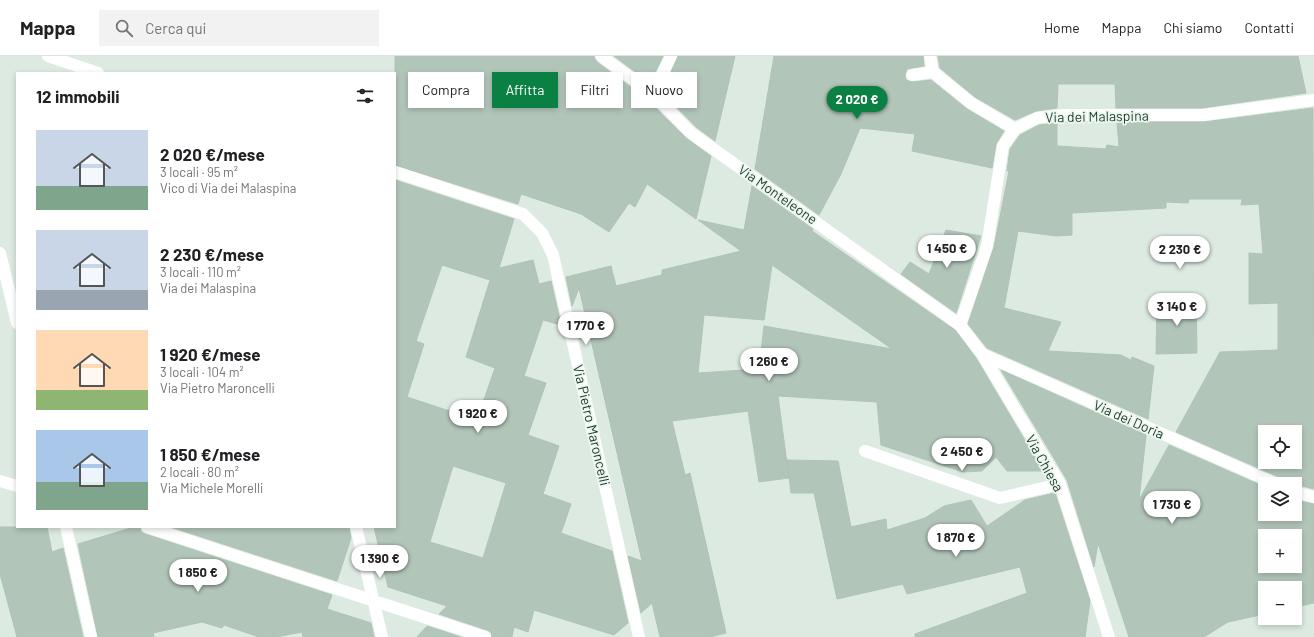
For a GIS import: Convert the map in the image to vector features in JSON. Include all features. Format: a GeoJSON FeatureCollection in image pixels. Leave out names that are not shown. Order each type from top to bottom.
{"type":"FeatureCollection","features":[{"type":"Feature","properties":{"kind":"street"},"geometry":{"type":"LineString","coordinates":[[48,56],[95,72]]}},
{"type":"Feature","properties":{"kind":"street","name":"Via Monteleone"},"geometry":{"type":"LineString","coordinates":[[601,56],[631,78]]}},
{"type":"Feature","properties":{"kind":"street"},"geometry":{"type":"LineString","coordinates":[[663,72],[671,56]]}},
{"type":"Feature","properties":{"kind":"street"},"geometry":{"type":"LineString","coordinates":[[930,56],[933,72],[971,103],[1015,129]]}},
{"type":"Feature","properties":{"kind":"street"},"geometry":{"type":"LineString","coordinates":[[912,75],[933,72]]}},
{"type":"Feature","properties":{"kind":"street","name":"Via dei Malaspina"},"geometry":{"type":"LineString","coordinates":[[960,326],[987,246],[1003,146],[1015,129],[1037,118],[1062,115],[1203,114],[1314,100]]}},
{"type":"Feature","properties":{"kind":"street","name":"Via Monteleone"},"geometry":{"type":"LineString","coordinates":[[667,108],[691,133],[960,326]]}},
{"type":"Feature","properties":{"kind":"street","name":"Via Pietro Maroncelli"},"geometry":{"type":"LineString","coordinates":[[396,172],[523,214],[542,233],[553,255],[639,637]]}},
{"type":"Feature","properties":{"kind":"street"},"geometry":{"type":"LineString","coordinates":[[0,253],[16,319]]}},
{"type":"Feature","properties":{"kind":"street","name":"Via Chiesa"},"geometry":{"type":"LineString","coordinates":[[960,326],[982,354],[1060,484],[1109,637]]}},
{"type":"Feature","properties":{"kind":"street","name":"Via dei Doria"},"geometry":{"type":"LineString","coordinates":[[982,354],[1260,477]]}},
{"type":"Feature","properties":{"kind":"street"},"geometry":{"type":"LineString","coordinates":[[865,451],[1000,498],[1060,484]]}},
{"type":"Feature","properties":{"kind":"street"},"geometry":{"type":"LineString","coordinates":[[0,481],[16,486]]}},
{"type":"Feature","properties":{"kind":"street"},"geometry":{"type":"LineString","coordinates":[[1302,494],[1314,497]]}},
{"type":"Feature","properties":{"kind":"street"},"geometry":{"type":"LineString","coordinates":[[66,528],[91,637]]}},
{"type":"Feature","properties":{"kind":"street"},"geometry":{"type":"LineString","coordinates":[[150,528],[485,637]]}},
{"type":"Feature","properties":{"kind":"street"},"geometry":{"type":"LineString","coordinates":[[356,528],[382,637]]}},
{"type":"Feature","properties":{"kind":"building"},"geometry":{"type":"Polygon","coordinates":[[[395,56],[594,56],[597,62],[610,72],[566,72],[566,108],[623,108],[623,81],[631,87],[631,108],[656,108],[686,138],[711,156],[696,219],[647,184],[635,207],[629,203],[609,232],[581,214],[521,194],[518,204],[396,165],[395,56]]]}},
{"type":"Feature","properties":{"kind":"building"},"geometry":{"type":"Polygon","coordinates":[[[614,56],[663,56],[655,72],[635,72],[614,56]]]}},
{"type":"Feature","properties":{"kind":"building"},"geometry":{"type":"Polygon","coordinates":[[[678,56],[735,56],[715,141],[696,127],[678,108],[697,108],[697,72],[671,72],[678,56]]]}},
{"type":"Feature","properties":{"kind":"building"},"geometry":{"type":"Polygon","coordinates":[[[774,56],[923,56],[924,66],[907,69],[905,76],[906,80],[913,82],[931,80],[967,109],[1004,131],[996,144],[992,168],[912,151],[915,134],[860,128],[841,174],[819,215],[755,169],[774,56]]]}},
{"type":"Feature","properties":{"kind":"building"},"geometry":{"type":"Polygon","coordinates":[[[938,56],[1298,56],[1306,93],[1202,108],[1116,108],[1115,84],[1058,84],[1057,108],[1036,111],[1015,120],[975,97],[940,68],[938,56]]]}},
{"type":"Feature","properties":{"kind":"building"},"geometry":{"type":"Polygon","coordinates":[[[1313,108],[1314,489],[1302,486],[1302,477],[1279,477],[1261,469],[1302,469],[1302,425],[1258,425],[1258,468],[1176,432],[1220,352],[1278,350],[1278,303],[1249,304],[1249,253],[1263,254],[1259,204],[1241,205],[1242,199],[1189,199],[1188,203],[1166,202],[1166,208],[1072,213],[1072,235],[1056,236],[1018,231],[1004,308],[1061,322],[1048,351],[1121,355],[1131,360],[1132,357],[1154,366],[1148,419],[987,348],[968,324],[994,247],[1009,171],[1007,171],[1010,149],[1020,135],[1039,125],[1057,123],[1057,146],[1106,149],[1107,145],[1119,147],[1117,122],[1204,122],[1313,108]]]}},
{"type":"Feature","properties":{"kind":"building"},"geometry":{"type":"Polygon","coordinates":[[[396,180],[514,219],[499,268],[533,260],[539,284],[551,281],[561,325],[543,320],[524,376],[546,383],[528,435],[559,446],[543,494],[571,504],[561,533],[612,551],[628,623],[614,635],[534,610],[528,632],[514,627],[512,637],[492,637],[491,632],[487,630],[439,614],[447,606],[388,587],[374,528],[396,528],[396,180]],[[442,265],[416,341],[424,344],[407,397],[477,420],[495,368],[466,357],[490,280],[442,265]],[[453,466],[430,542],[483,558],[506,483],[453,466]]]}},
{"type":"Feature","properties":{"kind":"building"},"geometry":{"type":"Polygon","coordinates":[[[752,186],[813,229],[812,231],[955,330],[976,358],[1043,471],[1007,471],[996,457],[982,471],[963,472],[881,445],[877,402],[778,396],[789,478],[759,482],[748,411],[672,421],[685,475],[690,473],[726,633],[710,637],[660,637],[652,603],[641,613],[628,556],[642,561],[579,288],[572,306],[566,277],[611,266],[616,286],[662,275],[662,270],[741,251],[698,220],[744,230],[752,186]],[[772,265],[764,320],[704,315],[698,373],[759,369],[764,326],[892,349],[772,265]]]}},
{"type":"Feature","properties":{"kind":"building"},"geometry":{"type":"Polygon","coordinates":[[[946,230],[981,236],[956,313],[901,274],[910,262],[929,274],[946,230]]]}},
{"type":"Feature","properties":{"kind":"building"},"geometry":{"type":"Polygon","coordinates":[[[1196,299],[1197,353],[1156,354],[1157,301],[1196,299]]]}},
{"type":"Feature","properties":{"kind":"building"},"geometry":{"type":"Polygon","coordinates":[[[1001,370],[1146,435],[1139,500],[1169,445],[1258,484],[1258,521],[1302,521],[1302,501],[1314,504],[1314,603],[1302,606],[1302,581],[1258,581],[1258,616],[1228,622],[1204,637],[1129,637],[1098,543],[1094,567],[1067,480],[1001,370]]]}},
{"type":"Feature","properties":{"kind":"building"},"geometry":{"type":"Polygon","coordinates":[[[787,460],[838,461],[851,527],[886,519],[887,530],[925,518],[944,506],[971,500],[987,526],[1025,500],[1055,493],[1090,601],[1085,637],[915,637],[915,634],[1027,593],[1020,567],[907,594],[903,584],[837,599],[814,493],[791,493],[787,460]]]}},
{"type":"Feature","properties":{"kind":"building"},"geometry":{"type":"Polygon","coordinates":[[[0,527],[47,528],[52,552],[63,548],[83,637],[17,637],[0,574],[0,527]]]}},
{"type":"Feature","properties":{"kind":"building"},"geometry":{"type":"Polygon","coordinates":[[[131,528],[140,528],[141,532],[145,534],[332,595],[327,609],[371,623],[374,637],[303,637],[302,632],[276,637],[259,637],[224,625],[222,628],[202,622],[153,633],[154,637],[98,637],[78,544],[131,528]]]}},
{"type":"Feature","properties":{"kind":"building"},"geometry":{"type":"Polygon","coordinates":[[[174,528],[349,528],[351,538],[337,581],[174,528]]]}},
{"type":"Feature","properties":{"kind":"building"},"geometry":{"type":"Polygon","coordinates":[[[427,626],[461,637],[417,637],[427,626]]]}}]}
